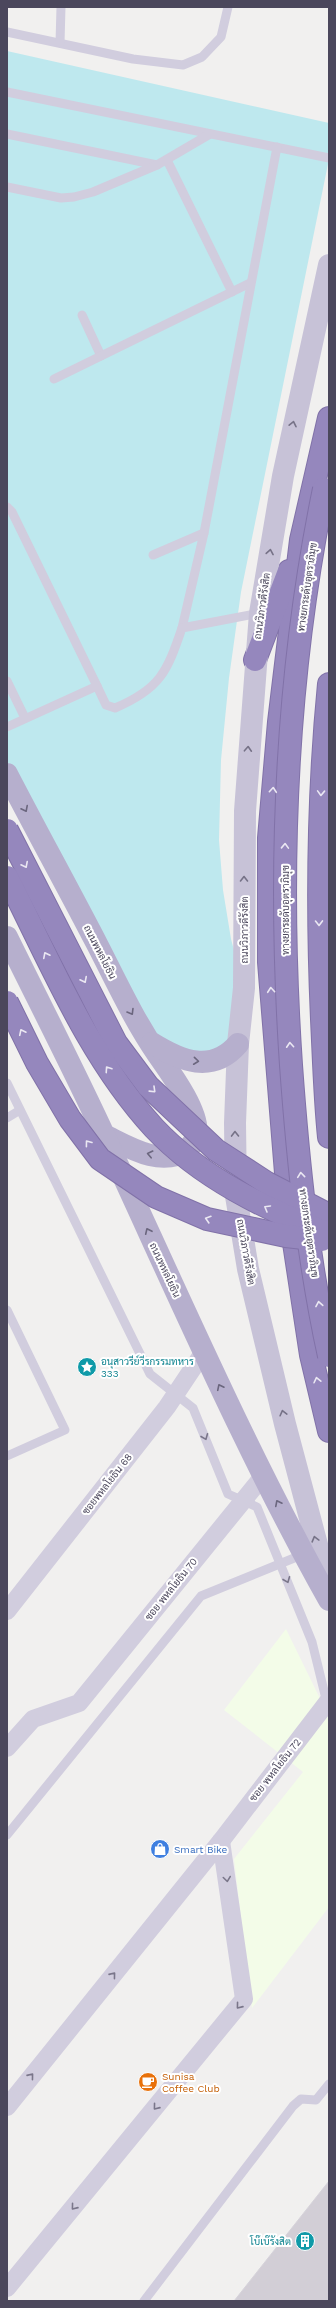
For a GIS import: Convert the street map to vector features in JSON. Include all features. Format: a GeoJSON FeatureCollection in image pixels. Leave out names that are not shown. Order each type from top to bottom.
{"type":"FeatureCollection","features":[{"type":"Feature","properties":{"kind":"highway"},"geometry":{"type":"LineString","coordinates":[[329,418],[300,540],[279,722],[269,838],[269,962],[289,1210],[311,1355],[329,1431]]}},
{"type":"Feature","properties":{"kind":"highway","name":"ทางยกระดับอุตราภิมุข"},"geometry":{"type":"LineString","coordinates":[[329,465],[314,538],[299,644],[289,749],[285,861],[286,980],[294,1107],[304,1214],[329,1356]]}},
{"type":"Feature","properties":{"kind":"highway"},"geometry":{"type":"LineString","coordinates":[[255,660],[300,540]]}},
{"type":"Feature","properties":{"kind":"highway"},"geometry":{"type":"LineString","coordinates":[[329,684],[323,742],[318,868],[320,984],[329,1137]]}},
{"type":"Feature","properties":{"kind":"highway"},"geometry":{"type":"LineString","coordinates":[[7,830],[116,1043],[148,1086],[216,1150],[267,1183],[329,1215]]}},
{"type":"Feature","properties":{"kind":"highway"},"geometry":{"type":"LineString","coordinates":[[7,877],[94,1048],[124,1093],[155,1129],[190,1159],[227,1184],[274,1212],[329,1234]]}},
{"type":"Feature","properties":{"kind":"highway"},"geometry":{"type":"LineString","coordinates":[[7,1002],[37,1063],[70,1119],[100,1159],[156,1197],[207,1219],[280,1234],[329,1241]]}},
{"type":"Feature","properties":{"kind":"main road","name":"ถนนวิภาวดีรังสิต"},"geometry":{"type":"LineString","coordinates":[[329,265],[283,476],[260,613],[255,660],[245,810],[244,988],[238,1044],[235,1123],[236,1196],[248,1269],[284,1417],[329,1590]]}},
{"type":"Feature","properties":{"kind":"main road","name":"ถนนพหลโยธิน"},"geometry":{"type":"LineString","coordinates":[[7,774],[98,947],[126,1004],[148,1040],[181,1058],[198,1062],[215,1061],[228,1055],[238,1044]]}},
{"type":"Feature","properties":{"kind":"main road","name":"ถนนพหลโยธิน"},"geometry":{"type":"LineString","coordinates":[[7,937],[104,1135],[204,1353],[264,1475],[329,1600]]}},
{"type":"Feature","properties":{"kind":"main road"},"geometry":{"type":"LineString","coordinates":[[104,1135],[132,1149],[150,1155],[168,1157],[180,1154],[193,1144],[197,1134],[194,1116],[171,1074],[148,1040]]}},
{"type":"Feature","properties":{"kind":"street","name":"ซอยพหลโยธิน 68"},"geometry":{"type":"LineString","coordinates":[[7,1611],[176,1394],[204,1353]]}},
{"type":"Feature","properties":{"kind":"street","name":"ซอย พหลโยธิน 70"},"geometry":{"type":"LineString","coordinates":[[7,1748],[33,1719],[79,1702],[264,1475]]}},
{"type":"Feature","properties":{"kind":"street","name":"ซอย พหลโยธิน 72"},"geometry":{"type":"LineString","coordinates":[[7,2107],[221,1841],[328,1702]]}},
{"type":"Feature","properties":{"kind":"street"},"geometry":{"type":"LineString","coordinates":[[7,2288],[244,1999],[221,1841]]}},
{"type":"Feature","properties":{"kind":"lane"},"geometry":{"type":"LineString","coordinates":[[60,44],[61,7]]}},
{"type":"Feature","properties":{"kind":"lane"},"geometry":{"type":"LineString","coordinates":[[7,32],[132,59],[183,65],[202,57],[221,37],[228,7]]}},
{"type":"Feature","properties":{"kind":"lane"},"geometry":{"type":"LineString","coordinates":[[7,92],[329,158]]}},
{"type":"Feature","properties":{"kind":"lane"},"geometry":{"type":"LineString","coordinates":[[7,134],[156,165]]}},
{"type":"Feature","properties":{"kind":"lane"},"geometry":{"type":"LineString","coordinates":[[7,186],[61,198],[74,197],[93,192],[167,160],[210,134]]}},
{"type":"Feature","properties":{"kind":"lane"},"geometry":{"type":"LineString","coordinates":[[7,507],[12,512],[106,705],[115,708],[138,699],[159,681],[171,661],[182,628],[204,533],[250,283],[277,147]]}},
{"type":"Feature","properties":{"kind":"lane"},"geometry":{"type":"LineString","coordinates":[[167,160],[232,292]]}},
{"type":"Feature","properties":{"kind":"lane"},"geometry":{"type":"LineString","coordinates":[[54,379],[250,283]]}},
{"type":"Feature","properties":{"kind":"lane"},"geometry":{"type":"LineString","coordinates":[[82,315],[101,356]]}},
{"type":"Feature","properties":{"kind":"lane"},"geometry":{"type":"LineString","coordinates":[[153,555],[204,533]]}},
{"type":"Feature","properties":{"kind":"lane"},"geometry":{"type":"LineString","coordinates":[[182,628],[260,613]]}},
{"type":"Feature","properties":{"kind":"lane"},"geometry":{"type":"LineString","coordinates":[[7,681],[25,718]]}},
{"type":"Feature","properties":{"kind":"lane"},"geometry":{"type":"LineString","coordinates":[[7,727],[97,686]]}},
{"type":"Feature","properties":{"kind":"lane"},"geometry":{"type":"LineString","coordinates":[[7,1083],[150,1374],[193,1408],[228,1494],[257,1507],[312,1642],[328,1702]]}},
{"type":"Feature","properties":{"kind":"lane"},"geometry":{"type":"LineString","coordinates":[[7,1118],[20,1110]]}},
{"type":"Feature","properties":{"kind":"lane"},"geometry":{"type":"LineString","coordinates":[[7,1310],[65,1430],[7,1456]]}},
{"type":"Feature","properties":{"kind":"lane"},"geometry":{"type":"LineString","coordinates":[[7,1835],[201,1596],[304,1554]]}},
{"type":"Feature","properties":{"kind":"lane"},"geometry":{"type":"LineString","coordinates":[[144,2301],[293,2106],[301,2099],[316,2100],[329,2084]]}},
{"type":"Feature","properties":{"kind":"shaded area"},"geometry":{"type":"Polygon","coordinates":[[[7,51],[329,123],[329,159],[241,592],[229,678],[221,760],[219,840],[223,890],[231,939],[244,988],[224,1053],[181,1058],[146,1031],[7,761],[7,51]]]}},
{"type":"Feature","properties":{"kind":"shaded area"},"geometry":{"type":"Polygon","coordinates":[[[286,1629],[329,1717],[329,1907],[252,2008],[234,1859],[303,1772],[224,1710],[286,1629]]]}},
{"type":"Feature","properties":{"kind":"building","name":"โบ๊เบ๊รังสิต"},"geometry":{"type":"Polygon","coordinates":[[[329,2181],[329,2301],[234,2301],[329,2181]]]}},
{"type":"Feature","properties":{"kind":"place","name":"อนุสาวรีย์วีรกรรมทหาร 333"},"geometry":{"type":"Point","coordinates":[87,1367]}},
{"type":"Feature","properties":{"kind":"place","name":"Smart Bike"},"geometry":{"type":"Point","coordinates":[160,1849]}},
{"type":"Feature","properties":{"kind":"place","name":"Sunisa Coffee Club"},"geometry":{"type":"Point","coordinates":[148,2082]}},
{"type":"Feature","properties":{"kind":"place","name":"โบ๊เบ๊รังสิต"},"geometry":{"type":"Point","coordinates":[305,2241]}}]}
